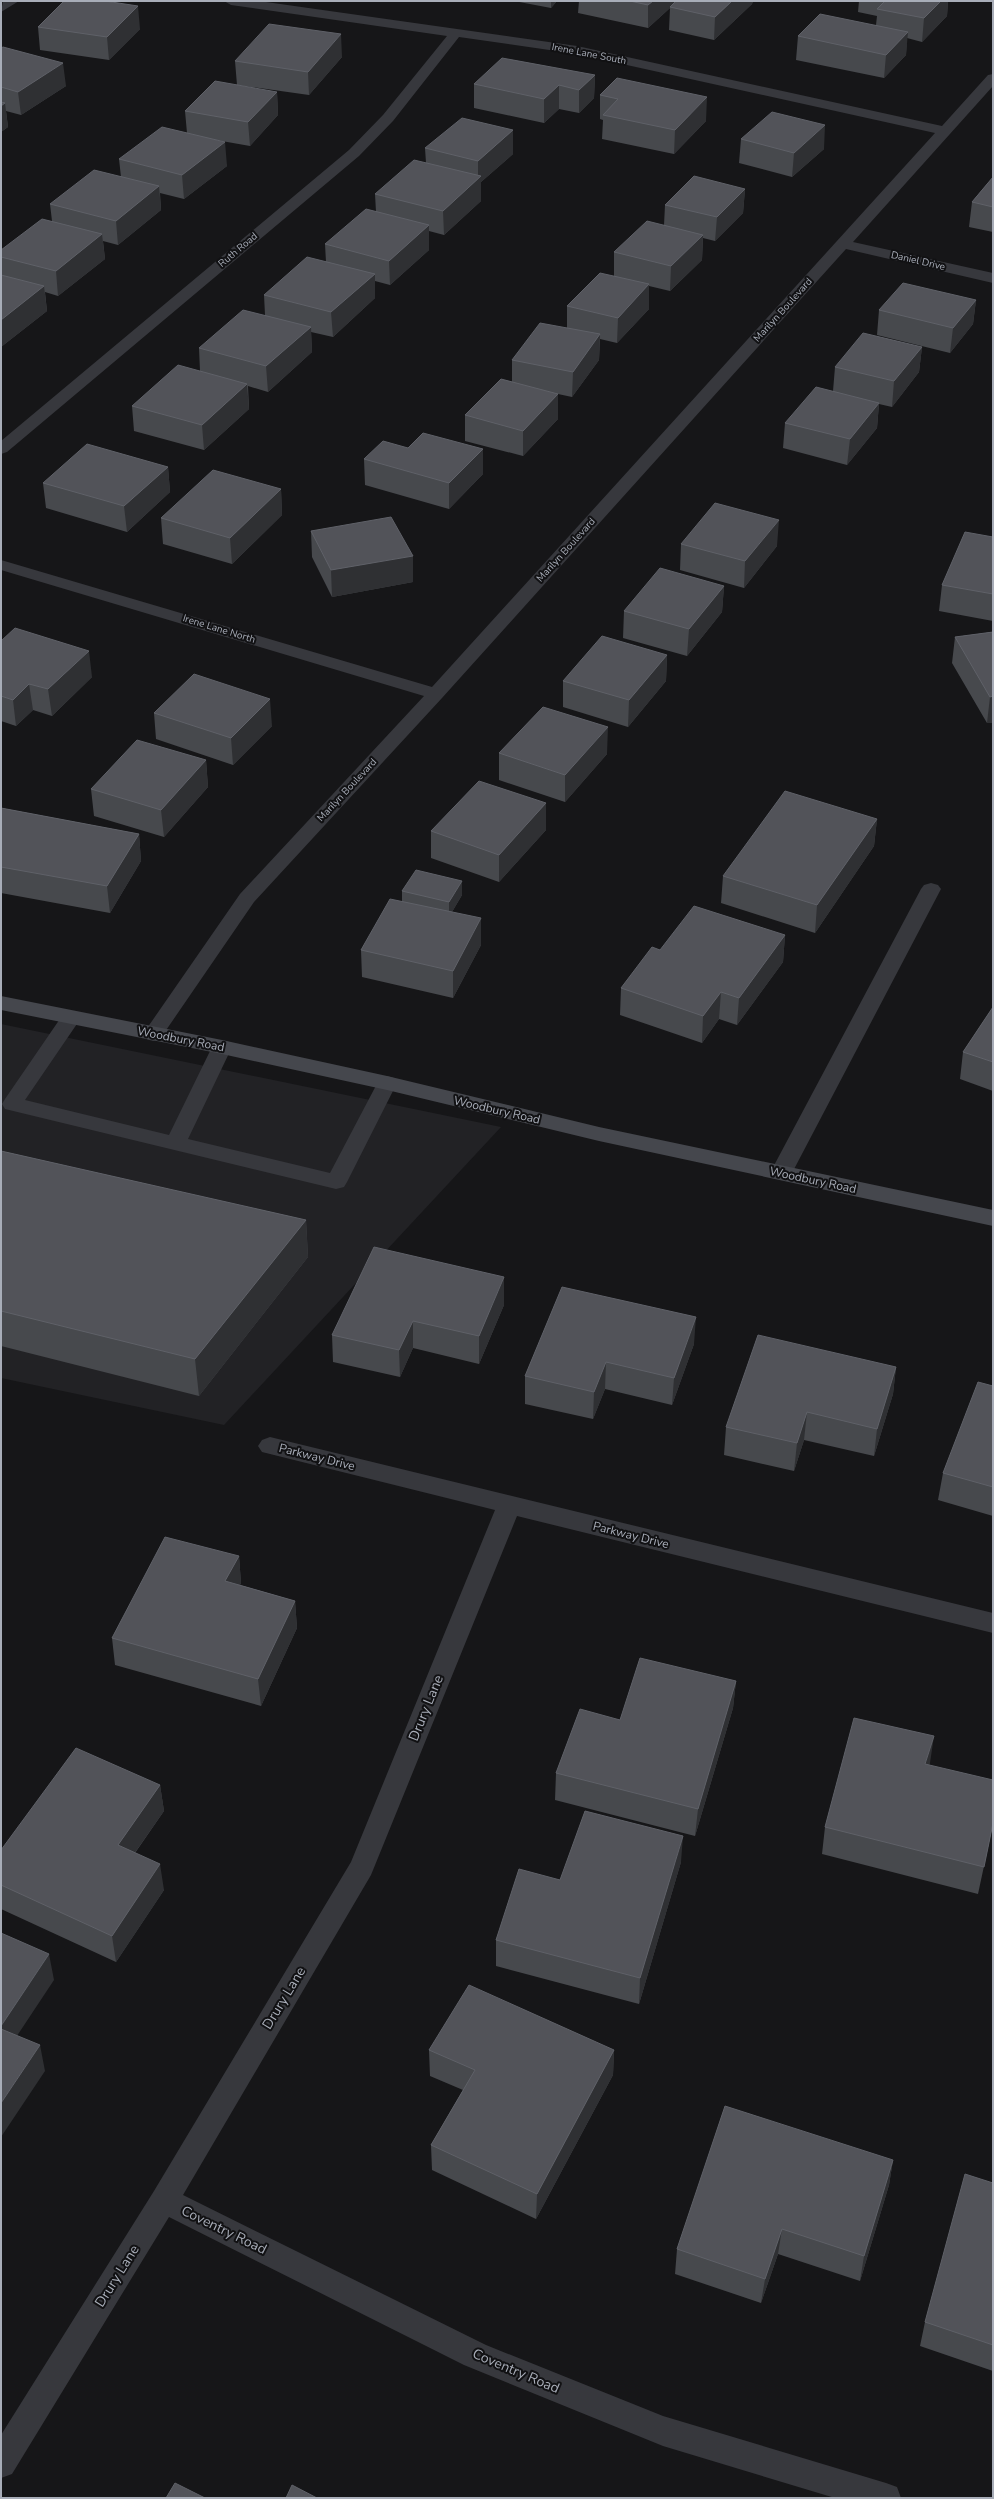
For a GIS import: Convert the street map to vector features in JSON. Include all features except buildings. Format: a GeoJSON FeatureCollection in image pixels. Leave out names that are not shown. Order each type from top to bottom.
{"type":"FeatureCollection","features":[{"type":"Feature","properties":{"kind":"main road","name":"Woodbury Road"},"geometry":{"type":"LineString","coordinates":[[1,1003],[222,1047],[387,1083],[599,1134],[993,1218]]}},
{"type":"Feature","properties":{"kind":"street"},"geometry":{"type":"LineString","coordinates":[[1,8],[12,1]]}},
{"type":"Feature","properties":{"kind":"street","name":"Irene Lane South"},"geometry":{"type":"LineString","coordinates":[[231,1],[277,4],[456,33],[577,50],[943,131]]}},
{"type":"Feature","properties":{"kind":"street","name":"Ruth Road"},"geometry":{"type":"LineString","coordinates":[[1,449],[354,153],[388,118],[456,33]]}},
{"type":"Feature","properties":{"kind":"street","name":"Marilyn Boulevard"},"geometry":{"type":"LineString","coordinates":[[153,1034],[247,898],[436,694],[843,244],[943,131],[993,78]]}},
{"type":"Feature","properties":{"kind":"street","name":"Daniel Drive"},"geometry":{"type":"LineString","coordinates":[[843,244],[993,278]]}},
{"type":"Feature","properties":{"kind":"street","name":"Irene Lane North"},"geometry":{"type":"LineString","coordinates":[[1,565],[436,694]]}},
{"type":"Feature","properties":{"kind":"street"},"geometry":{"type":"LineString","coordinates":[[781,1173],[930,888]]}},
{"type":"Feature","properties":{"kind":"street"},"geometry":{"type":"LineString","coordinates":[[71,1018],[12,1104],[336,1182],[387,1083]]}},
{"type":"Feature","properties":{"kind":"street"},"geometry":{"type":"LineString","coordinates":[[176,1143],[222,1047]]}},
{"type":"Feature","properties":{"kind":"street","name":"Parkway Drive"},"geometry":{"type":"LineString","coordinates":[[270,1446],[993,1623]]}},
{"type":"Feature","properties":{"kind":"street","name":"Drury Lane"},"geometry":{"type":"LineString","coordinates":[[1,2463],[164,2200],[362,1867],[509,1505]]}},
{"type":"Feature","properties":{"kind":"street","name":"Coventry Road"},"geometry":{"type":"LineString","coordinates":[[164,2200],[483,2358],[663,2431],[886,2498]]}},
{"type":"Feature","properties":{"kind":"shaded area"},"geometry":{"type":"Polygon","coordinates":[[[1,1024],[501,1127],[224,1425],[1,1378],[1,1024]]]}}]}
